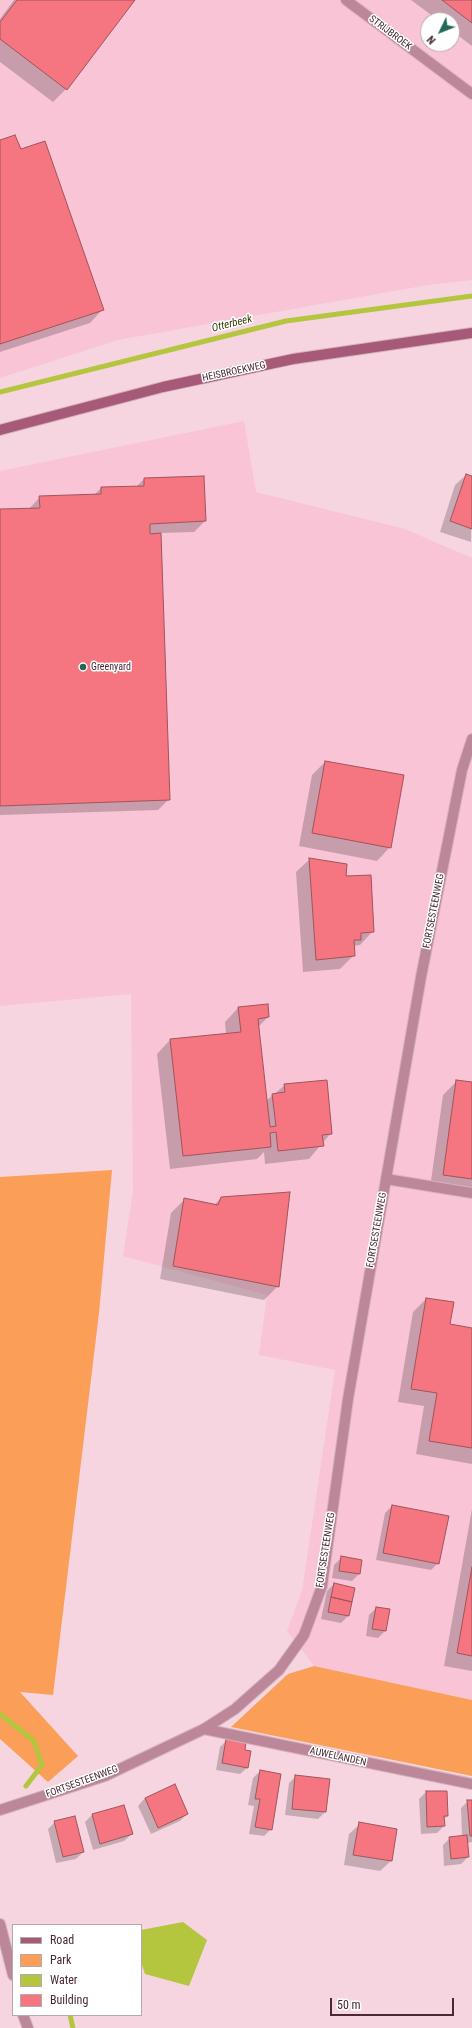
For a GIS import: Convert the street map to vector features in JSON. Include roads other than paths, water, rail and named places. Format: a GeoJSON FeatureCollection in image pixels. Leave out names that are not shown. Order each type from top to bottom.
{"type":"FeatureCollection","features":[{"type":"Feature","properties":{"kind":"main road","name":"HEISBROEKWEG"},"geometry":{"type":"LineString","coordinates":[[0,430],[163,388],[293,359],[472,333]]}},
{"type":"Feature","properties":{"kind":"street","name":"STRIJBROEK"},"geometry":{"type":"LineString","coordinates":[[346,0],[472,94]]}},
{"type":"Feature","properties":{"kind":"street","name":"FORTSESTEENWEG"},"geometry":{"type":"LineString","coordinates":[[0,1810],[104,1776],[204,1729],[235,1708],[279,1670],[304,1635],[322,1586],[348,1399],[421,977],[462,770],[472,739]]}},
{"type":"Feature","properties":{"kind":"street","name":"FORTSESTEENWEG"},"geometry":{"type":"LineString","coordinates":[[386,1179],[472,1193]]}},
{"type":"Feature","properties":{"kind":"street","name":"AUWELANDEN"},"geometry":{"type":"LineString","coordinates":[[204,1729],[472,1784]]}},
{"type":"Feature","properties":{"kind":"street"},"geometry":{"type":"LineString","coordinates":[[0,1924],[12,1971]]}},
{"type":"Feature","properties":{"kind":"street"},"geometry":{"type":"LineString","coordinates":[[23,2016],[28,2028]]}},
{"type":"Feature","properties":{"kind":"water"},"geometry":{"type":"Polygon","coordinates":[[[183,1922],[207,1940],[189,1986],[145,1974],[142,1965],[142,1930],[183,1922]]]}},
{"type":"Feature","properties":{"kind":"waterway","name":"Otterbeek"},"geometry":{"type":"LineString","coordinates":[[0,392],[286,321],[472,296]]}},
{"type":"Feature","properties":{"kind":"waterway"},"geometry":{"type":"LineString","coordinates":[[0,1714],[34,1741],[42,1765],[26,1786]]}},
{"type":"Feature","properties":{"kind":"waterway"},"geometry":{"type":"LineString","coordinates":[[70,2016],[73,2028]]}},
{"type":"Feature","properties":{"kind":"place","name":"Greenyard"},"geometry":{"type":"Point","coordinates":[83,667]}}]}
